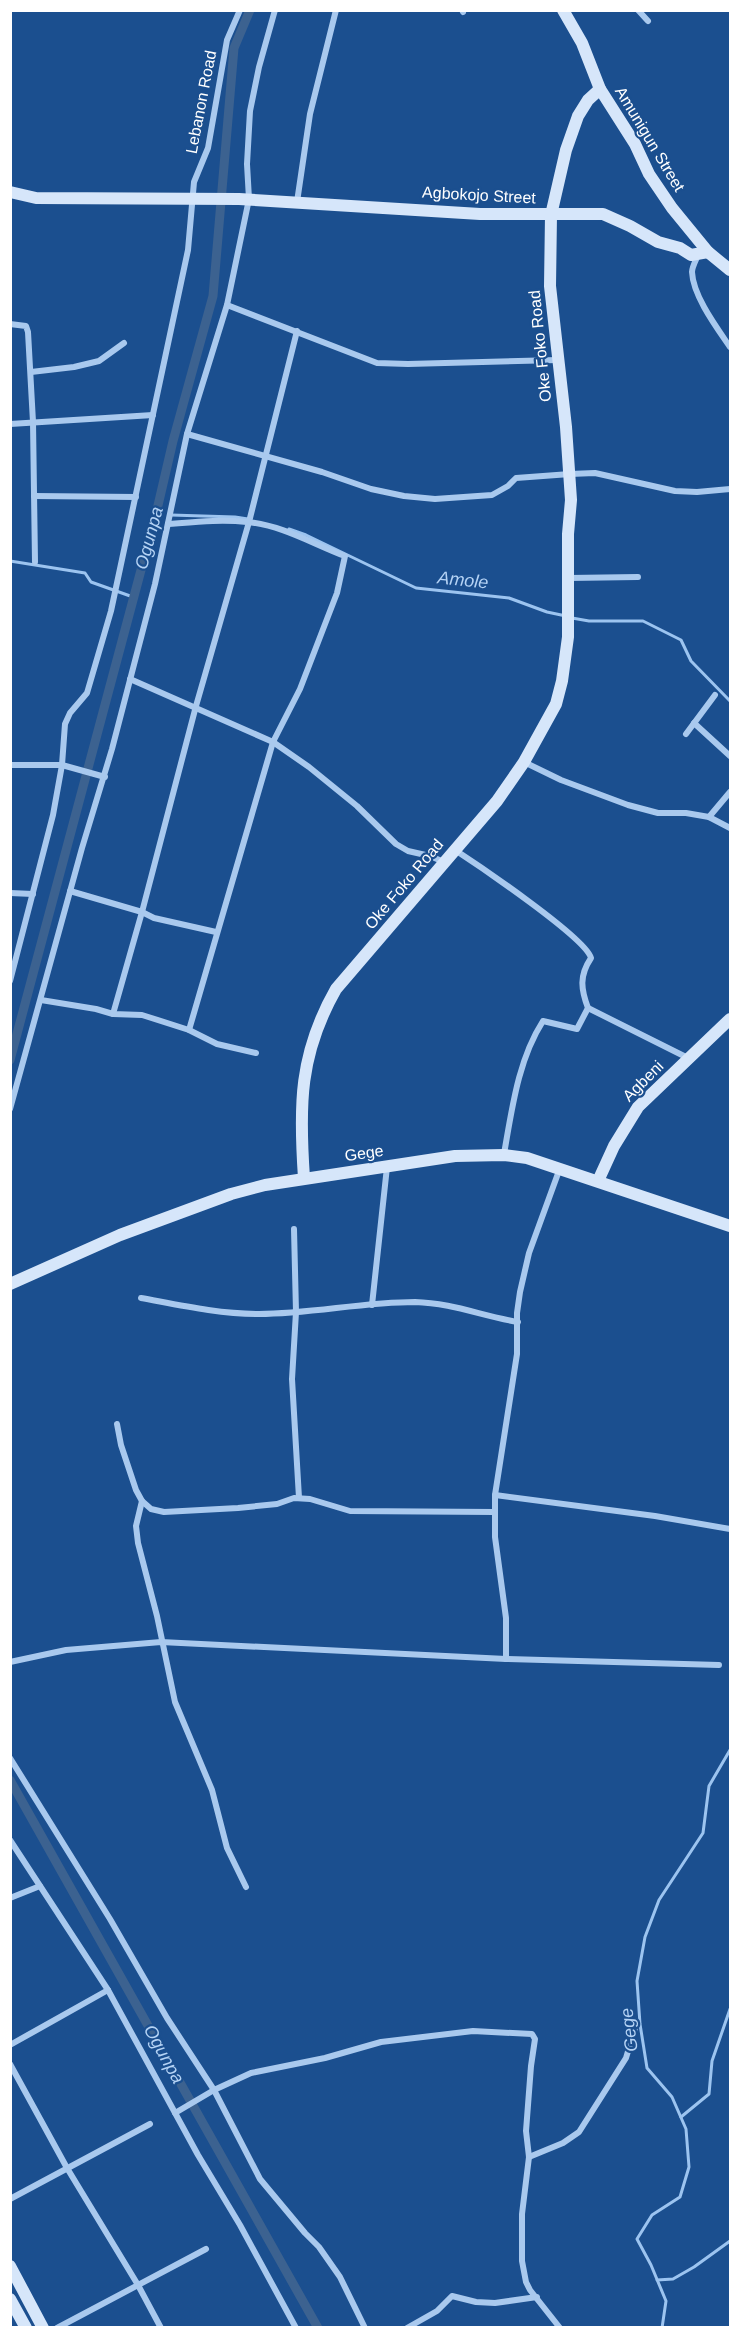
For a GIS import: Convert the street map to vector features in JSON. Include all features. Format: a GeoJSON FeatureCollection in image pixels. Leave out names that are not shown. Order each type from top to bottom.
{"type":"FeatureCollection","features":[{"type":"Feature","properties":{"kind":"street","name":"Lebanon Road"},"geometry":{"type":"LineString","coordinates":[[10,981],[64,766],[65,724],[70,713],[87,693],[111,611],[188,250],[194,182],[208,148],[227,40],[240,10]]}},
{"type":"Feature","properties":{"kind":"street"},"geometry":{"type":"LineString","coordinates":[[10,1109],[130,679],[168,525],[187,434],[227,305],[244,199],[250,111],[259,67],[275,10]]}},
{"type":"Feature","properties":{"kind":"street"},"geometry":{"type":"LineString","coordinates":[[297,202],[310,114],[336,10]]}},
{"type":"Feature","properties":{"kind":"street","name":"Amunigun Street"},"geometry":{"type":"LineString","coordinates":[[562,10],[582,43],[600,89],[636,144],[655,183],[703,253],[730,270]]}},
{"type":"Feature","properties":{"kind":"street"},"geometry":{"type":"LineString","coordinates":[[638,10],[648,21]]}},
{"type":"Feature","properties":{"kind":"street","name":"Oke Foko Road"},"geometry":{"type":"LineString","coordinates":[[304,1178],[301,1124],[303,1079],[310,1050],[324,1011],[336,989],[497,801],[524,762],[556,704],[562,681],[568,617],[568,534],[571,500],[550,286],[551,214],[566,150],[578,116],[588,100],[600,89]]}},
{"type":"Feature","properties":{"kind":"street","name":"Agbokojo Street"},"geometry":{"type":"LineString","coordinates":[[12,196],[93,199],[244,199],[480,214],[581,212],[603,214],[630,225],[658,242],[680,248],[691,255],[703,253]]}},
{"type":"Feature","properties":{"kind":"street"},"geometry":{"type":"LineString","coordinates":[[703,253],[691,270],[712,321],[730,347]]}},
{"type":"Feature","properties":{"kind":"street"},"geometry":{"type":"LineString","coordinates":[[227,305],[377,363],[558,360]]}},
{"type":"Feature","properties":{"kind":"street"},"geometry":{"type":"LineString","coordinates":[[10,324],[26,326],[28,332],[33,422],[35,562]]}},
{"type":"Feature","properties":{"kind":"street"},"geometry":{"type":"LineString","coordinates":[[113,1014],[196,706],[249,522],[297,331]]}},
{"type":"Feature","properties":{"kind":"street"},"geometry":{"type":"LineString","coordinates":[[31,372],[74,367],[99,361],[124,343]]}},
{"type":"Feature","properties":{"kind":"street"},"geometry":{"type":"LineString","coordinates":[[10,424],[153,415]]}},
{"type":"Feature","properties":{"kind":"street"},"geometry":{"type":"LineString","coordinates":[[187,434],[322,472],[371,489],[404,496],[435,499],[492,495],[508,486],[516,478],[595,473],[675,491],[698,492],[730,489]]}},
{"type":"Feature","properties":{"kind":"street"},"geometry":{"type":"LineString","coordinates":[[34,496],[136,497]]}},
{"type":"Feature","properties":{"kind":"street"},"geometry":{"type":"LineString","coordinates":[[168,525],[207,520],[249,522],[294,534],[345,556],[337,593],[300,689],[273,742],[189,1030]]}},
{"type":"Feature","properties":{"kind":"street"},"geometry":{"type":"LineString","coordinates":[[569,578],[638,578]]}},
{"type":"Feature","properties":{"kind":"street"},"geometry":{"type":"LineString","coordinates":[[130,679],[196,706],[273,742],[357,806],[396,844],[408,851],[444,862]]}},
{"type":"Feature","properties":{"kind":"street"},"geometry":{"type":"LineString","coordinates":[[686,734],[716,695]]}},
{"type":"Feature","properties":{"kind":"street"},"geometry":{"type":"LineString","coordinates":[[694,723],[730,756]]}},
{"type":"Feature","properties":{"kind":"street"},"geometry":{"type":"LineString","coordinates":[[524,762],[600,796],[628,805],[658,813],[686,813],[709,817],[730,828]]}},
{"type":"Feature","properties":{"kind":"street"},"geometry":{"type":"LineString","coordinates":[[10,765],[64,766],[102,776]]}},
{"type":"Feature","properties":{"kind":"street"},"geometry":{"type":"LineString","coordinates":[[709,817],[730,792]]}},
{"type":"Feature","properties":{"kind":"street"},"geometry":{"type":"LineString","coordinates":[[455,850],[528,902],[588,950],[591,958],[587,964],[581,989],[588,1008],[690,1059]]}},
{"type":"Feature","properties":{"kind":"street"},"geometry":{"type":"LineString","coordinates":[[70,891],[142,912],[154,918],[216,932]]}},
{"type":"Feature","properties":{"kind":"street"},"geometry":{"type":"LineString","coordinates":[[10,892],[33,894]]}},
{"type":"Feature","properties":{"kind":"street"},"geometry":{"type":"LineString","coordinates":[[41,1000],[113,1014],[142,1015],[189,1030],[217,1044],[256,1053]]}},
{"type":"Feature","properties":{"kind":"street"},"geometry":{"type":"LineString","coordinates":[[504,1155],[513,1101],[525,1057],[537,1030],[543,1021],[577,1029],[588,1008]]}},
{"type":"Feature","properties":{"kind":"street","name":"Agbeni"},"geometry":{"type":"LineString","coordinates":[[598,1181],[618,1139],[638,1107],[730,1019]]}},
{"type":"Feature","properties":{"kind":"street","name":"Gege"},"geometry":{"type":"LineString","coordinates":[[10,1284],[120,1235],[202,1204],[265,1185],[455,1156],[504,1155],[527,1158],[730,1226]]}},
{"type":"Feature","properties":{"kind":"street"},"geometry":{"type":"LineString","coordinates":[[372,1305],[387,1166]]}},
{"type":"Feature","properties":{"kind":"street"},"geometry":{"type":"LineString","coordinates":[[506,1659],[506,1618],[494,1512],[495,1495],[518,1354],[520,1292],[529,1253],[560,1168]]}},
{"type":"Feature","properties":{"kind":"street"},"geometry":{"type":"LineString","coordinates":[[294,1229],[296,1312],[292,1379],[299,1498]]}},
{"type":"Feature","properties":{"kind":"street"},"geometry":{"type":"LineString","coordinates":[[141,1298],[233,1313],[296,1312],[414,1302],[451,1305],[518,1322]]}},
{"type":"Feature","properties":{"kind":"street"},"geometry":{"type":"LineString","coordinates":[[117,1424],[128,1468],[142,1501],[151,1509],[164,1512],[238,1508],[277,1504],[299,1498],[350,1511],[494,1512]]}},
{"type":"Feature","properties":{"kind":"street"},"geometry":{"type":"LineString","coordinates":[[495,1495],[655,1516],[730,1529]]}},
{"type":"Feature","properties":{"kind":"street"},"geometry":{"type":"LineString","coordinates":[[142,1501],[136,1526],[138,1543],[175,1702],[212,1790],[227,1848],[246,1887]]}},
{"type":"Feature","properties":{"kind":"street"},"geometry":{"type":"LineString","coordinates":[[10,1662],[66,1650],[162,1642],[506,1659],[719,1665]]}},
{"type":"Feature","properties":{"kind":"street"},"geometry":{"type":"LineString","coordinates":[[10,1758],[110,1919],[166,2018],[213,2091],[260,2179],[305,2233],[320,2247],[340,2277],[365,2328]]}},
{"type":"Feature","properties":{"kind":"street"},"geometry":{"type":"LineString","coordinates":[[10,1840],[108,1990],[296,2328]]}},
{"type":"Feature","properties":{"kind":"street"},"geometry":{"type":"LineString","coordinates":[[10,1898],[40,1886]]}},
{"type":"Feature","properties":{"kind":"street"},"geometry":{"type":"LineString","coordinates":[[10,2045],[108,1990]]}},
{"type":"Feature","properties":{"kind":"street"},"geometry":{"type":"LineString","coordinates":[[529,2157],[563,2143],[579,2132],[626,2058],[635,2028]]}},
{"type":"Feature","properties":{"kind":"street"},"geometry":{"type":"LineString","coordinates":[[175,2113],[251,2073],[295,2062],[325,2058],[381,2042],[473,2031],[532,2034],[536,2039],[531,2066],[526,2131],[529,2157],[522,2214],[522,2261],[526,2282],[560,2328]]}},
{"type":"Feature","properties":{"kind":"street"},"geometry":{"type":"LineString","coordinates":[[10,2064],[67,2168],[138,2284],[161,2328]]}},
{"type":"Feature","properties":{"kind":"street"},"geometry":{"type":"LineString","coordinates":[[10,2199],[150,2124]]}},
{"type":"Feature","properties":{"kind":"street"},"geometry":{"type":"LineString","coordinates":[[57,2328],[206,2249]]}},
{"type":"Feature","properties":{"kind":"street"},"geometry":{"type":"LineString","coordinates":[[10,2266],[43,2328]]}},
{"type":"Feature","properties":{"kind":"street"},"geometry":{"type":"LineString","coordinates":[[407,2328],[437,2311],[452,2296],[476,2302],[495,2303],[537,2297]]}},
{"type":"Feature","properties":{"kind":"street"},"geometry":{"type":"LineString","coordinates":[[10,2299],[26,2328]]}},
{"type":"Feature","properties":{"kind":"waterway","name":"Ogunpa"},"geometry":{"type":"LineString","coordinates":[[10,1060],[213,296],[234,48],[250,10]]}},
{"type":"Feature","properties":{"kind":"waterway","name":"Amole"},"geometry":{"type":"LineString","coordinates":[[171,515],[248,519]]}},
{"type":"Feature","properties":{"kind":"waterway","name":"Amole"},"geometry":{"type":"LineString","coordinates":[[289,529],[416,588],[509,598],[547,612],[566,616]]}},
{"type":"Feature","properties":{"kind":"waterway"},"geometry":{"type":"LineString","coordinates":[[10,561],[85,573],[91,582],[133,597]]}},
{"type":"Feature","properties":{"kind":"waterway","name":"Amole"},"geometry":{"type":"LineString","coordinates":[[572,618],[589,621],[643,621],[681,640],[691,661],[730,701]]}},
{"type":"Feature","properties":{"kind":"waterway","name":"Gege"},"geometry":{"type":"LineString","coordinates":[[662,2328],[666,2301],[637,2239],[652,2215],[680,2197],[689,2167],[686,2129],[672,2097],[647,2068],[640,2024],[637,1981],[645,1937],[659,1900],[703,1833],[709,1786],[730,1750]]}},
{"type":"Feature","properties":{"kind":"waterway","name":"Ogunpa"},"geometry":{"type":"LineString","coordinates":[[10,1780],[318,2328]]}},
{"type":"Feature","properties":{"kind":"waterway"},"geometry":{"type":"LineString","coordinates":[[681,2117],[709,2094],[712,2061],[730,2009]]}},
{"type":"Feature","properties":{"kind":"waterway"},"geometry":{"type":"LineString","coordinates":[[657,2280],[673,2279],[730,2241]]}}]}
